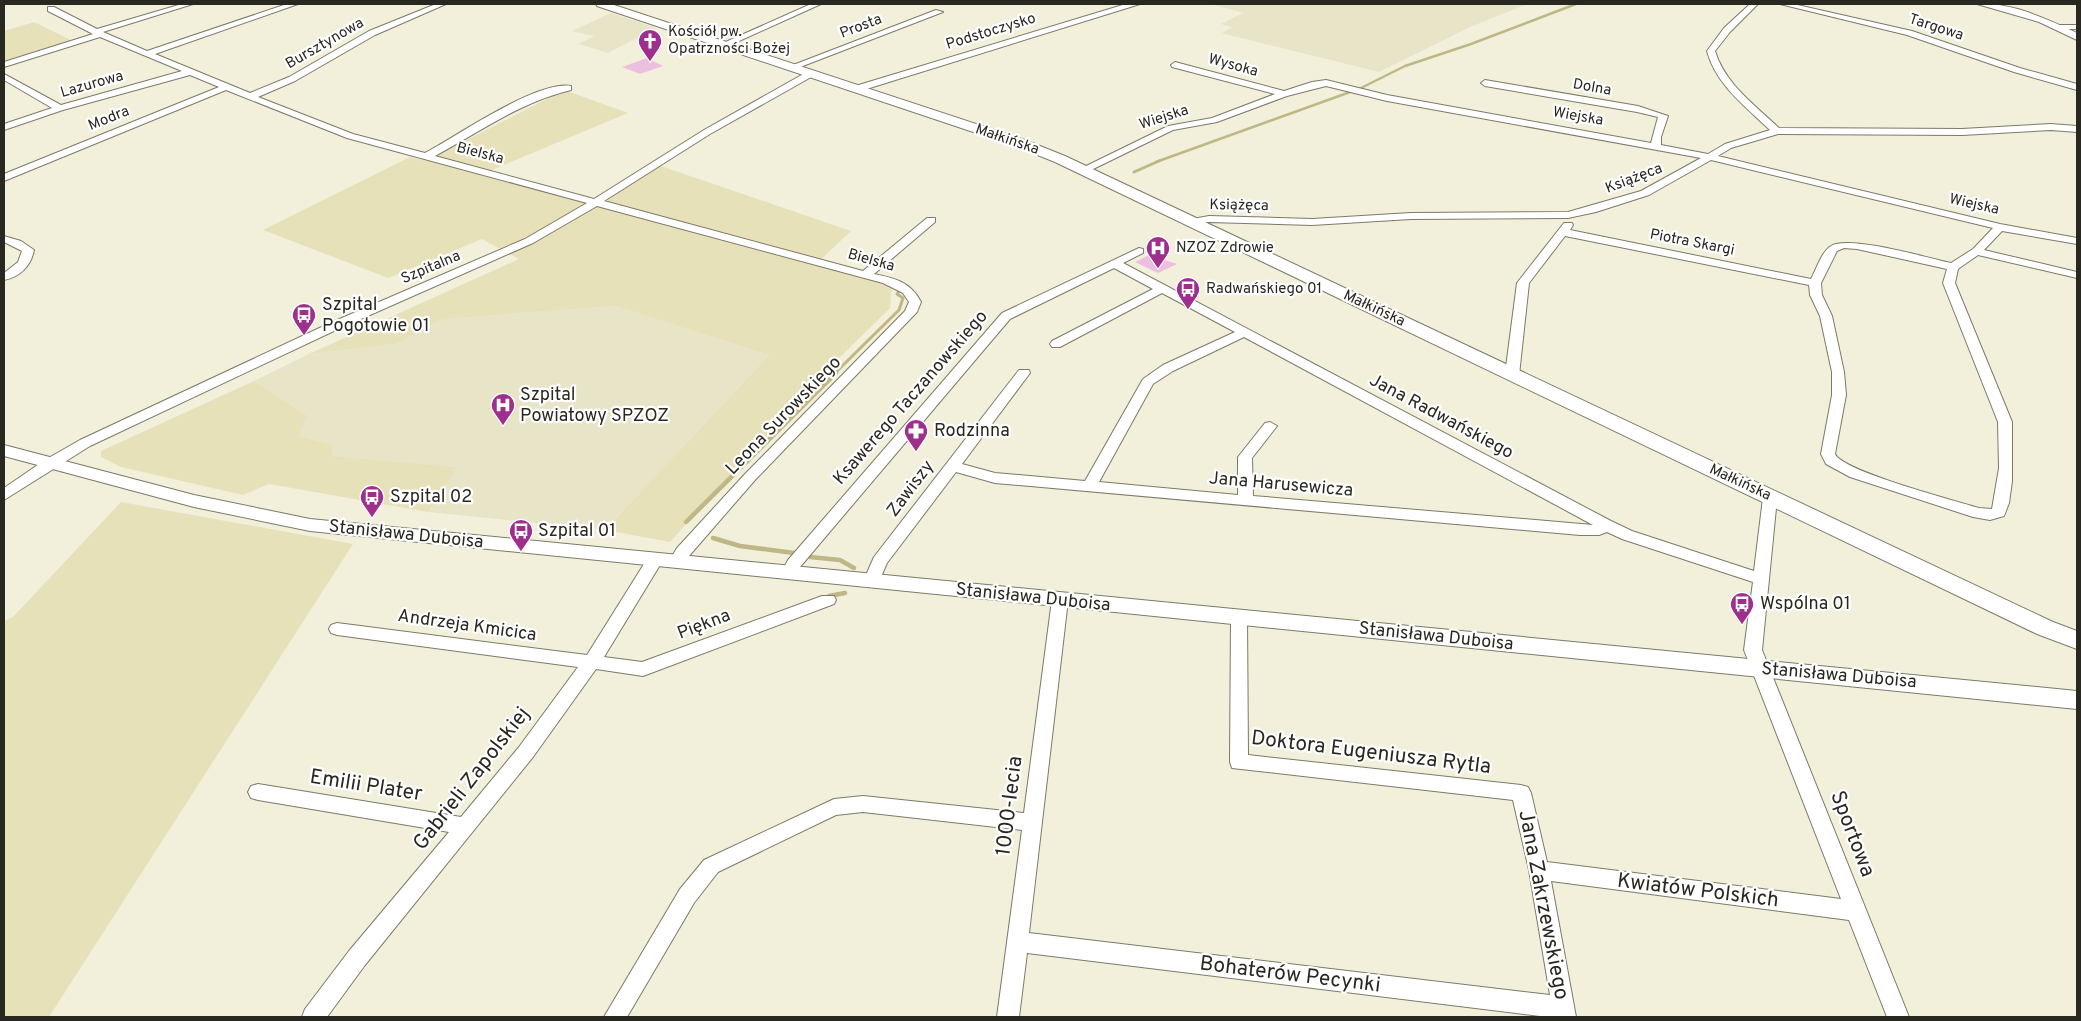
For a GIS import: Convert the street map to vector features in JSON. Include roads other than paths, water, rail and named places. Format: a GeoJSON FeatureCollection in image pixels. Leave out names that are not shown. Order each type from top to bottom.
{"type":"FeatureCollection","features":[{"type":"Feature","properties":{"kind":"main road","name":"Małkińska"},"geometry":{"type":"LineString","coordinates":[[601,4],[1020,143],[1082,170],[2045,628],[2077,640]]}},
{"type":"Feature","properties":{"kind":"main road","name":"Małkińska"},"geometry":{"type":"LineString","coordinates":[[2045,628],[2077,650]]}},
{"type":"Feature","properties":{"kind":"street"},"geometry":{"type":"LineString","coordinates":[[4,64],[189,4]]}},
{"type":"Feature","properties":{"kind":"street"},"geometry":{"type":"LineString","coordinates":[[146,54],[294,4]]}},
{"type":"Feature","properties":{"kind":"street","name":"Bursztynowa"},"geometry":{"type":"LineString","coordinates":[[249,97],[292,79],[372,33],[442,4]]}},
{"type":"Feature","properties":{"kind":"street"},"geometry":{"type":"LineString","coordinates":[[725,44],[817,4]]}},
{"type":"Feature","properties":{"kind":"street","name":"Podstoczysko"},"geometry":{"type":"LineString","coordinates":[[856,89],[1135,4]]}},
{"type":"Feature","properties":{"kind":"street"},"geometry":{"type":"LineString","coordinates":[[1754,4],[1727,30],[1711,51],[1712,60],[1724,78],[1777,131]]}},
{"type":"Feature","properties":{"kind":"street","name":"Targowa"},"geometry":{"type":"LineString","coordinates":[[1784,4],[1905,32],[2017,70],[2077,87]]}},
{"type":"Feature","properties":{"kind":"street"},"geometry":{"type":"LineString","coordinates":[[1982,4],[2042,20],[2077,37]]}},
{"type":"Feature","properties":{"kind":"street","name":"Bielska"},"geometry":{"type":"LineString","coordinates":[[61,5],[51,9],[98,33],[146,54],[350,136],[865,275],[902,286],[913,296]]}},
{"type":"Feature","properties":{"kind":"street","name":"Prosta"},"geometry":{"type":"LineString","coordinates":[[792,68],[939,12]]}},
{"type":"Feature","properties":{"kind":"street"},"geometry":{"type":"LineString","coordinates":[[2057,27],[2077,27]]}},
{"type":"Feature","properties":{"kind":"street","name":"Wysoka"},"geometry":{"type":"LineString","coordinates":[[1175,65],[1284,94]]}},
{"type":"Feature","properties":{"kind":"street","name":"Lazurowa"},"geometry":{"type":"LineString","coordinates":[[4,127],[60,108],[190,72]]}},
{"type":"Feature","properties":{"kind":"street","name":"Szpitalna"},"geometry":{"type":"LineString","coordinates":[[4,495],[50,463],[85,443],[325,330],[515,248],[595,203],[707,132],[810,74]]}},
{"type":"Feature","properties":{"kind":"street"},"geometry":{"type":"LineString","coordinates":[[4,77],[60,108]]}},
{"type":"Feature","properties":{"kind":"street","name":"Wiejska"},"geometry":{"type":"LineString","coordinates":[[1082,170],[1171,128],[1214,120],[1284,94],[1315,84],[1326,83],[1387,98],[1710,156],[2000,226],[2077,241]]}},
{"type":"Feature","properties":{"kind":"street","name":"Dolna"},"geometry":{"type":"LineString","coordinates":[[1485,84],[1663,116],[1656,137],[1656,146]]}},
{"type":"Feature","properties":{"kind":"street","name":"Modra"},"geometry":{"type":"LineString","coordinates":[[4,178],[226,87]]}},
{"type":"Feature","properties":{"kind":"street"},"geometry":{"type":"LineString","coordinates":[[427,156],[548,91],[568,88]]}},
{"type":"Feature","properties":{"kind":"street","name":"Książęca"},"geometry":{"type":"LineString","coordinates":[[1191,222],[1209,219],[1312,222],[1411,216],[1568,215],[1592,210],[1645,193],[1670,182],[1728,146],[1777,131],[1962,132],[2050,127],[2077,129]]}},
{"type":"Feature","properties":{"kind":"street"},"geometry":{"type":"LineString","coordinates":[[1512,375],[1523,283],[1573,220],[1568,215]]}},
{"type":"Feature","properties":{"kind":"street"},"geometry":{"type":"LineString","coordinates":[[865,275],[931,220]]}},
{"type":"Feature","properties":{"kind":"street"},"geometry":{"type":"LineString","coordinates":[[1953,267],[1856,246],[1842,245],[1833,249],[1815,283],[1816,295],[1826,316],[1838,372],[1839,395],[1828,454],[1831,461],[1855,474],[1978,513],[1990,515],[1999,512],[2002,502],[2008,443],[2005,422],[1949,283],[1953,267],[1977,251],[2000,226]]}},
{"type":"Feature","properties":{"kind":"street","name":"Piotra Skargi"},"geometry":{"type":"LineString","coordinates":[[1563,232],[1815,283]]}},
{"type":"Feature","properties":{"kind":"street"},"geometry":{"type":"LineString","coordinates":[[4,239],[17,243],[28,250],[26,262],[22,267],[4,277]]}},
{"type":"Feature","properties":{"kind":"street","name":"Ksawerego Taczanowskiego"},"geometry":{"type":"LineString","coordinates":[[789,573],[814,541],[1006,316],[1139,251]]}},
{"type":"Feature","properties":{"kind":"street"},"geometry":{"type":"LineString","coordinates":[[1977,251],[1990,256],[2077,275]]}},
{"type":"Feature","properties":{"kind":"street","name":"Jana Radwańskiego"},"geometry":{"type":"LineString","coordinates":[[1114,263],[1606,525],[1627,535],[1762,579]]}},
{"type":"Feature","properties":{"kind":"street"},"geometry":{"type":"LineString","coordinates":[[1056,344],[1162,289]]}},
{"type":"Feature","properties":{"kind":"street","name":"Leona Surowskiego"},"geometry":{"type":"LineString","coordinates":[[676,563],[682,552],[750,477],[911,312],[915,302],[913,296]]}},
{"type":"Feature","properties":{"kind":"street"},"geometry":{"type":"LineString","coordinates":[[1090,486],[1148,382],[1168,368],[1243,333]]}},
{"type":"Feature","properties":{"kind":"street","name":"Zawiszy"},"geometry":{"type":"LineString","coordinates":[[871,582],[880,561],[1024,374]]}},
{"type":"Feature","properties":{"kind":"street"},"geometry":{"type":"LineString","coordinates":[[1246,501],[1245,457],[1270,426]]}},
{"type":"Feature","properties":{"kind":"street","name":"Stanisława Duboisa"},"geometry":{"type":"LineString","coordinates":[[4,450],[236,511],[310,525],[676,563],[2075,698]]}},
{"type":"Feature","properties":{"kind":"street","name":"Jana Harusewicza"},"geometry":{"type":"LineString","coordinates":[[952,466],[995,478],[1246,501],[1580,530],[1599,530],[1606,525]]}},
{"type":"Feature","properties":{"kind":"street","name":"Sportowa"},"geometry":{"type":"LineString","coordinates":[[1770,498],[1753,650],[1898,1017]]}},
{"type":"Feature","properties":{"kind":"street","name":"Gabrieli Zapolskiej"},"geometry":{"type":"LineString","coordinates":[[314,1017],[357,958],[526,752],[591,663],[655,560]]}},
{"type":"Feature","properties":{"kind":"street","name":"Piękna"},"geometry":{"type":"LineString","coordinates":[[591,663],[644,669],[828,600]]}},
{"type":"Feature","properties":{"kind":"street","name":"1000-lecia"},"geometry":{"type":"LineString","coordinates":[[1008,1017],[1060,600]]}},
{"type":"Feature","properties":{"kind":"street","name":"Doktora Eugeniusza Rytla"},"geometry":{"type":"LineString","coordinates":[[1239,618],[1239,762],[1521,793]]}},
{"type":"Feature","properties":{"kind":"street","name":"Andrzeja Kmicica"},"geometry":{"type":"LineString","coordinates":[[337,629],[591,663]]}},
{"type":"Feature","properties":{"kind":"street","name":"Emilii Plater"},"geometry":{"type":"LineString","coordinates":[[258,792],[466,826]]}},
{"type":"Feature","properties":{"kind":"street","name":"Jana Zakrzewskiego"},"geometry":{"type":"LineString","coordinates":[[1521,793],[1539,870],[1564,1012]]}},
{"type":"Feature","properties":{"kind":"street"},"geometry":{"type":"LineString","coordinates":[[615,1017],[686,896],[711,866],[834,807],[864,804],[1031,822]]}},
{"type":"Feature","properties":{"kind":"street","name":"Kwiatów Polskich"},"geometry":{"type":"LineString","coordinates":[[1539,870],[1856,911]]}},
{"type":"Feature","properties":{"kind":"street","name":"Bohaterów Pecynki"},"geometry":{"type":"LineString","coordinates":[[1017,942],[1564,1012]]}},
{"type":"Feature","properties":{"kind":"waterway"},"geometry":{"type":"LineString","coordinates":[[1361,88],[1405,66],[1471,44],[1576,4]]}},
{"type":"Feature","properties":{"kind":"waterway"},"geometry":{"type":"LineString","coordinates":[[1156,162],[1353,91]]}},
{"type":"Feature","properties":{"kind":"waterway"},"geometry":{"type":"LineString","coordinates":[[1134,172],[1159,161]]}},
{"type":"Feature","properties":{"kind":"waterway"},"geometry":{"type":"LineString","coordinates":[[834,374],[899,310],[903,298],[897,294],[899,291]]}},
{"type":"Feature","properties":{"kind":"waterway"},"geometry":{"type":"LineString","coordinates":[[686,522],[836,373]]}},
{"type":"Feature","properties":{"kind":"waterway"},"geometry":{"type":"LineString","coordinates":[[713,538],[740,546],[794,553]]}},
{"type":"Feature","properties":{"kind":"waterway"},"geometry":{"type":"LineString","coordinates":[[810,557],[840,560],[854,568]]}},
{"type":"Feature","properties":{"kind":"waterway"},"geometry":{"type":"LineString","coordinates":[[829,596],[845,593]]}},
{"type":"Feature","properties":{"kind":"place","name":"Kościół pw. Opatrzności Bożej"},"geometry":{"type":"Point","coordinates":[650,62]}},
{"type":"Feature","properties":{"kind":"place","name":"NZOZ Zdrowie"},"geometry":{"type":"Point","coordinates":[1158,269]}},
{"type":"Feature","properties":{"kind":"place","name":"Radwańskiego 01"},"geometry":{"type":"Point","coordinates":[1188,310]}},
{"type":"Feature","properties":{"kind":"place","name":"Szpital Pogotowie 01"},"geometry":{"type":"Point","coordinates":[304,336]}},
{"type":"Feature","properties":{"kind":"place","name":"Szpital Powiatowy SPZOZ"},"geometry":{"type":"Point","coordinates":[503,426]}},
{"type":"Feature","properties":{"kind":"place","name":"Rodzinna"},"geometry":{"type":"Point","coordinates":[916,452]}},
{"type":"Feature","properties":{"kind":"place","name":"Szpital 02"},"geometry":{"type":"Point","coordinates":[372,518]}},
{"type":"Feature","properties":{"kind":"place","name":"Szpital 01"},"geometry":{"type":"Point","coordinates":[521,552]}},
{"type":"Feature","properties":{"kind":"place","name":"Wspólna 01"},"geometry":{"type":"Point","coordinates":[1742,625]}}]}
